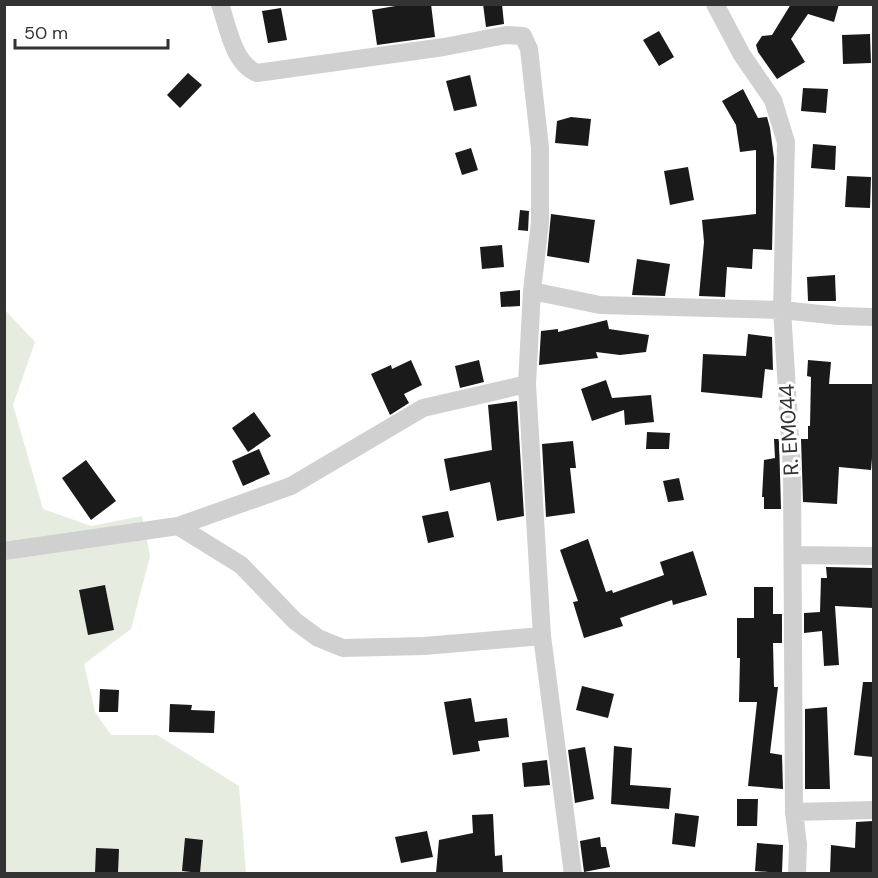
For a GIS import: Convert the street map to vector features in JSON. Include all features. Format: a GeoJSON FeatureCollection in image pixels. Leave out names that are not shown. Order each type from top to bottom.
{"type":"FeatureCollection","features":[{"type":"Feature","properties":{"kind":"street"},"geometry":{"type":"LineString","coordinates":[[220,4],[237,56],[248,70],[257,74],[506,35],[523,36],[529,49],[540,148],[540,222],[532,291],[527,384],[542,636],[573,873]]}},
{"type":"Feature","properties":{"kind":"street","name":"R. EM044"},"geometry":{"type":"LineString","coordinates":[[715,4],[742,55],[773,100],[786,142],[782,310],[792,470],[794,812],[798,845],[797,873]]}},
{"type":"Feature","properties":{"kind":"street"},"geometry":{"type":"LineString","coordinates":[[532,291],[600,305],[782,310],[873,317]]}},
{"type":"Feature","properties":{"kind":"street"},"geometry":{"type":"LineString","coordinates":[[4,551],[178,526],[291,486],[423,408],[527,384]]}},
{"type":"Feature","properties":{"kind":"street"},"geometry":{"type":"LineString","coordinates":[[178,526],[241,565],[296,621],[318,639],[343,648],[424,646],[542,636]]}},
{"type":"Feature","properties":{"kind":"street"},"geometry":{"type":"LineString","coordinates":[[793,555],[873,556]]}},
{"type":"Feature","properties":{"kind":"street"},"geometry":{"type":"LineString","coordinates":[[794,812],[873,810]]}},
{"type":"Feature","properties":{"kind":"shaded area"},"geometry":{"type":"Polygon","coordinates":[[[4,309],[35,342],[13,405],[43,509],[91,526],[142,516],[150,556],[131,629],[84,664],[95,712],[111,735],[157,735],[239,786],[246,873],[5,873],[4,309]]]}},
{"type":"Feature","properties":{"kind":"building"},"geometry":{"type":"Polygon","coordinates":[[[407,4],[431,4],[435,37],[377,45],[372,10],[407,4]]]}},
{"type":"Feature","properties":{"kind":"building"},"geometry":{"type":"Polygon","coordinates":[[[483,4],[502,4],[504,24],[486,27],[483,4]]]}},
{"type":"Feature","properties":{"kind":"building"},"geometry":{"type":"Polygon","coordinates":[[[791,4],[839,4],[834,22],[808,14],[791,39],[805,62],[777,79],[758,52],[756,45],[762,36],[772,35],[791,4]]]}},
{"type":"Feature","properties":{"kind":"building"},"geometry":{"type":"Polygon","coordinates":[[[281,8],[287,40],[268,43],[262,11],[281,8]]]}},
{"type":"Feature","properties":{"kind":"building"},"geometry":{"type":"Polygon","coordinates":[[[659,31],[674,57],[659,66],[643,40],[659,31]]]}},
{"type":"Feature","properties":{"kind":"building"},"geometry":{"type":"Polygon","coordinates":[[[870,34],[871,63],[843,64],[842,35],[870,34]]]}},
{"type":"Feature","properties":{"kind":"building"},"geometry":{"type":"Polygon","coordinates":[[[188,73],[202,85],[180,108],[167,95],[188,73]]]}},
{"type":"Feature","properties":{"kind":"building"},"geometry":{"type":"Polygon","coordinates":[[[470,75],[477,106],[454,111],[446,81],[470,75]]]}},
{"type":"Feature","properties":{"kind":"building"},"geometry":{"type":"Polygon","coordinates":[[[803,88],[828,89],[826,113],[801,111],[803,88]]]}},
{"type":"Feature","properties":{"kind":"building"},"geometry":{"type":"Polygon","coordinates":[[[743,89],[758,118],[767,117],[770,128],[774,158],[772,250],[753,249],[752,269],[727,267],[725,297],[699,296],[704,242],[702,220],[756,214],[756,150],[740,152],[736,125],[722,101],[743,89]]]}},
{"type":"Feature","properties":{"kind":"building"},"geometry":{"type":"Polygon","coordinates":[[[571,117],[591,119],[588,146],[555,143],[557,121],[571,117]]]}},
{"type":"Feature","properties":{"kind":"building"},"geometry":{"type":"Polygon","coordinates":[[[813,144],[836,146],[835,170],[811,168],[813,144]]]}},
{"type":"Feature","properties":{"kind":"building"},"geometry":{"type":"Polygon","coordinates":[[[471,148],[478,170],[462,175],[455,153],[471,148]]]}},
{"type":"Feature","properties":{"kind":"building"},"geometry":{"type":"Polygon","coordinates":[[[688,167],[694,200],[670,205],[664,171],[688,167]]]}},
{"type":"Feature","properties":{"kind":"building"},"geometry":{"type":"Polygon","coordinates":[[[847,176],[871,177],[870,208],[845,207],[847,176]]]}},
{"type":"Feature","properties":{"kind":"building"},"geometry":{"type":"Polygon","coordinates":[[[520,210],[529,211],[528,231],[518,230],[520,210]]]}},
{"type":"Feature","properties":{"kind":"building"},"geometry":{"type":"Polygon","coordinates":[[[551,214],[595,220],[589,263],[547,256],[551,214]]]}},
{"type":"Feature","properties":{"kind":"building"},"geometry":{"type":"Polygon","coordinates":[[[502,245],[504,267],[482,269],[480,247],[502,245]]]}},
{"type":"Feature","properties":{"kind":"building"},"geometry":{"type":"Polygon","coordinates":[[[637,259],[670,264],[665,296],[632,295],[637,259]]]}},
{"type":"Feature","properties":{"kind":"building"},"geometry":{"type":"Polygon","coordinates":[[[835,275],[836,301],[808,301],[807,277],[835,275]]]}},
{"type":"Feature","properties":{"kind":"building"},"geometry":{"type":"Polygon","coordinates":[[[520,290],[520,306],[501,307],[500,292],[520,290]]]}},
{"type":"Feature","properties":{"kind":"building"},"geometry":{"type":"Polygon","coordinates":[[[607,320],[609,329],[649,335],[646,352],[620,355],[596,352],[598,358],[539,365],[541,331],[558,329],[558,332],[607,320]]]}},
{"type":"Feature","properties":{"kind":"building"},"geometry":{"type":"Polygon","coordinates":[[[748,334],[772,337],[773,370],[765,369],[762,398],[701,392],[703,354],[746,356],[748,334]]]}},
{"type":"Feature","properties":{"kind":"building"},"geometry":{"type":"Polygon","coordinates":[[[411,360],[422,385],[404,394],[409,403],[390,415],[371,374],[391,365],[392,369],[411,360]]]}},
{"type":"Feature","properties":{"kind":"building"},"geometry":{"type":"Polygon","coordinates":[[[479,360],[484,382],[460,388],[455,366],[479,360]]]}},
{"type":"Feature","properties":{"kind":"building"},"geometry":{"type":"Polygon","coordinates":[[[808,360],[831,362],[829,384],[873,384],[871,470],[839,467],[837,504],[803,502],[801,439],[808,439],[808,426],[810,426],[811,377],[807,376],[808,360]]]}},
{"type":"Feature","properties":{"kind":"building"},"geometry":{"type":"Polygon","coordinates":[[[606,380],[612,398],[651,395],[654,422],[625,425],[624,410],[592,421],[581,389],[606,380]]]}},
{"type":"Feature","properties":{"kind":"building"},"geometry":{"type":"Polygon","coordinates":[[[517,401],[524,516],[497,521],[490,482],[450,491],[444,459],[492,450],[488,405],[517,401]]]}},
{"type":"Feature","properties":{"kind":"building"},"geometry":{"type":"Polygon","coordinates":[[[254,412],[271,436],[248,452],[232,428],[254,412]]]}},
{"type":"Feature","properties":{"kind":"building"},"geometry":{"type":"Polygon","coordinates":[[[647,432],[670,433],[669,449],[646,449],[647,432]]]}},
{"type":"Feature","properties":{"kind":"building"},"geometry":{"type":"Polygon","coordinates":[[[774,439],[779,439],[781,509],[764,509],[764,497],[762,497],[764,460],[775,458],[774,439]]]}},
{"type":"Feature","properties":{"kind":"building"},"geometry":{"type":"Polygon","coordinates":[[[573,441],[576,468],[570,468],[575,513],[546,517],[542,444],[573,441]]]}},
{"type":"Feature","properties":{"kind":"building"},"geometry":{"type":"Polygon","coordinates":[[[259,449],[270,474],[243,486],[232,461],[259,449]]]}},
{"type":"Feature","properties":{"kind":"building"},"geometry":{"type":"Polygon","coordinates":[[[86,460],[116,501],[91,520],[62,478],[86,460]]]}},
{"type":"Feature","properties":{"kind":"building"},"geometry":{"type":"Polygon","coordinates":[[[679,478],[684,500],[668,502],[663,481],[679,478]]]}},
{"type":"Feature","properties":{"kind":"building"},"geometry":{"type":"Polygon","coordinates":[[[448,511],[454,537],[428,543],[422,516],[448,511]]]}},
{"type":"Feature","properties":{"kind":"building"},"geometry":{"type":"Polygon","coordinates":[[[588,539],[606,592],[612,590],[613,593],[664,575],[660,562],[693,551],[707,595],[673,605],[672,600],[620,618],[623,626],[584,638],[573,602],[578,601],[560,550],[588,539]]]}},
{"type":"Feature","properties":{"kind":"building"},"geometry":{"type":"Polygon","coordinates":[[[826,567],[873,568],[873,608],[835,606],[839,665],[824,666],[822,631],[804,633],[804,613],[820,612],[821,578],[827,578],[826,567]]]}},
{"type":"Feature","properties":{"kind":"building"},"geometry":{"type":"Polygon","coordinates":[[[105,585],[114,630],[88,635],[79,590],[105,585]]]}},
{"type":"Feature","properties":{"kind":"building"},"geometry":{"type":"Polygon","coordinates":[[[754,587],[773,587],[773,614],[782,614],[782,643],[773,643],[774,687],[778,687],[770,753],[782,755],[783,789],[748,786],[757,702],[739,702],[740,658],[737,658],[737,618],[754,618],[754,587]]]}},
{"type":"Feature","properties":{"kind":"building"},"geometry":{"type":"Polygon","coordinates":[[[863,682],[873,682],[873,757],[854,755],[863,682]]]}},
{"type":"Feature","properties":{"kind":"building"},"geometry":{"type":"Polygon","coordinates":[[[582,686],[614,694],[608,718],[576,710],[582,686]]]}},
{"type":"Feature","properties":{"kind":"building"},"geometry":{"type":"Polygon","coordinates":[[[100,689],[119,690],[118,712],[99,712],[100,689]]]}},
{"type":"Feature","properties":{"kind":"building"},"geometry":{"type":"Polygon","coordinates":[[[471,698],[475,722],[507,718],[509,737],[478,741],[480,751],[453,755],[444,702],[471,698]]]}},
{"type":"Feature","properties":{"kind":"building"},"geometry":{"type":"Polygon","coordinates":[[[170,704],[192,705],[191,710],[215,711],[214,733],[169,732],[170,704]]]}},
{"type":"Feature","properties":{"kind":"building"},"geometry":{"type":"Polygon","coordinates":[[[827,707],[830,789],[805,789],[805,709],[827,707]]]}},
{"type":"Feature","properties":{"kind":"building"},"geometry":{"type":"Polygon","coordinates":[[[614,746],[632,748],[630,785],[671,788],[669,809],[611,804],[614,746]]]}},
{"type":"Feature","properties":{"kind":"building"},"geometry":{"type":"Polygon","coordinates":[[[585,747],[594,799],[575,803],[568,750],[585,747]]]}},
{"type":"Feature","properties":{"kind":"building"},"geometry":{"type":"Polygon","coordinates":[[[547,760],[550,785],[524,787],[522,763],[547,760]]]}},
{"type":"Feature","properties":{"kind":"building"},"geometry":{"type":"Polygon","coordinates":[[[737,799],[758,799],[757,826],[737,826],[737,799]]]}},
{"type":"Feature","properties":{"kind":"building"},"geometry":{"type":"Polygon","coordinates":[[[675,813],[699,816],[695,847],[672,844],[675,813]]]}},
{"type":"Feature","properties":{"kind":"building"},"geometry":{"type":"Polygon","coordinates":[[[493,814],[495,856],[502,855],[503,873],[436,873],[439,840],[473,833],[472,815],[493,814]]]}},
{"type":"Feature","properties":{"kind":"building"},"geometry":{"type":"Polygon","coordinates":[[[873,821],[873,873],[830,873],[831,845],[855,848],[856,822],[873,821]]]}},
{"type":"Feature","properties":{"kind":"building"},"geometry":{"type":"Polygon","coordinates":[[[427,831],[433,857],[401,863],[395,837],[427,831]]]}},
{"type":"Feature","properties":{"kind":"building"},"geometry":{"type":"Polygon","coordinates":[[[600,837],[601,847],[606,847],[610,867],[584,872],[580,841],[600,837]]]}},
{"type":"Feature","properties":{"kind":"building"},"geometry":{"type":"Polygon","coordinates":[[[185,838],[203,840],[200,873],[182,871],[185,838]]]}},
{"type":"Feature","properties":{"kind":"building"},"geometry":{"type":"Polygon","coordinates":[[[757,843],[783,845],[782,873],[755,871],[757,843]]]}},
{"type":"Feature","properties":{"kind":"building"},"geometry":{"type":"Polygon","coordinates":[[[96,848],[119,849],[118,873],[95,873],[96,848]]]}}]}
